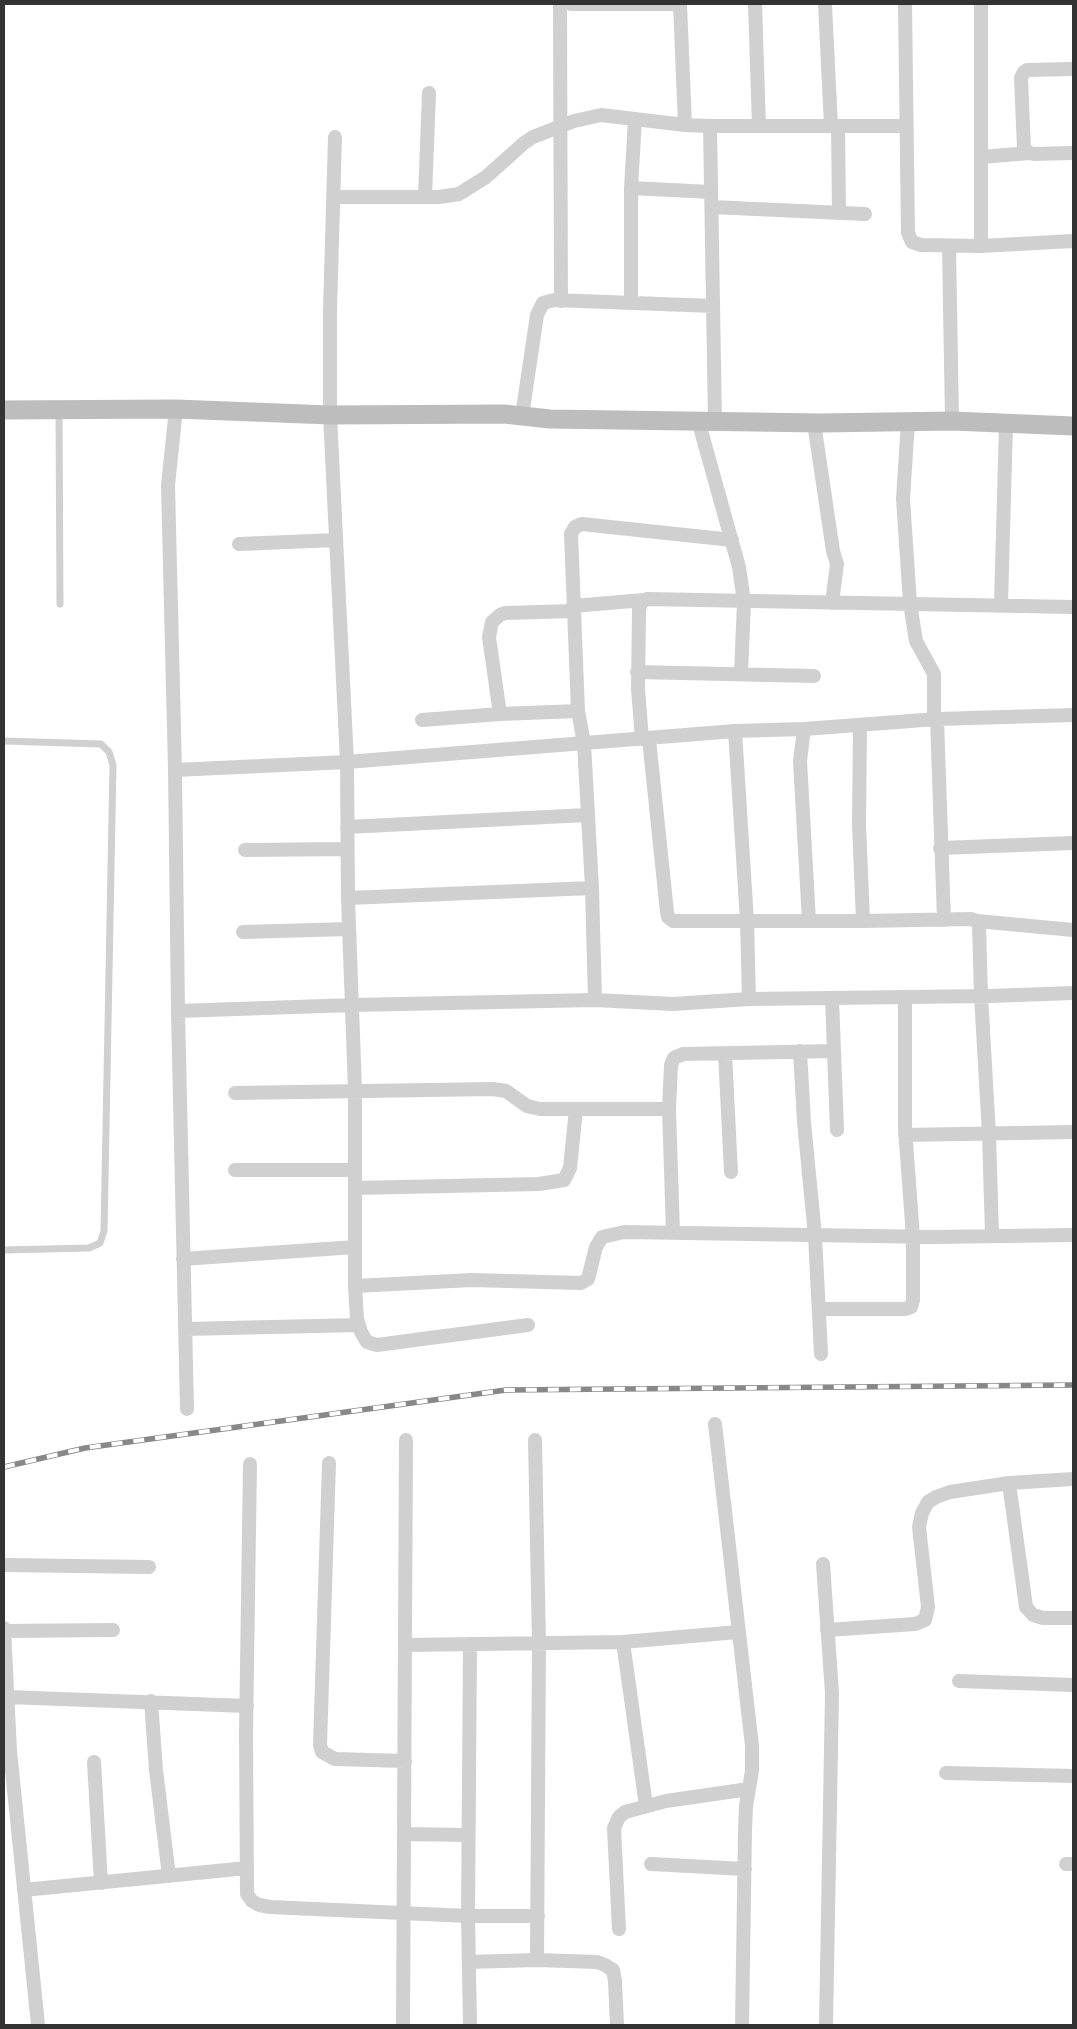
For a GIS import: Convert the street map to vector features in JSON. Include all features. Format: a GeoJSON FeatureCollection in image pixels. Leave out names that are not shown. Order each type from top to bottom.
{"type":"FeatureCollection","features":[{"type":"Feature","properties":{"kind":"street"},"geometry":{"type":"LineString","coordinates":[[560,4],[562,126],[561,301]]}},
{"type":"Feature","properties":{"kind":"street"},"geometry":{"type":"LineString","coordinates":[[571,4],[680,4],[685,125]]}},
{"type":"Feature","properties":{"kind":"street"},"geometry":{"type":"LineString","coordinates":[[755,4],[759,126]]}},
{"type":"Feature","properties":{"kind":"street"},"geometry":{"type":"LineString","coordinates":[[824,4],[840,213]]}},
{"type":"Feature","properties":{"kind":"street"},"geometry":{"type":"LineString","coordinates":[[905,4],[905,126],[908,233],[910,238],[916,244],[949,246],[1073,241]]}},
{"type":"Feature","properties":{"kind":"street"},"geometry":{"type":"LineString","coordinates":[[981,4],[981,246]]}},
{"type":"Feature","properties":{"kind":"street"},"geometry":{"type":"LineString","coordinates":[[1030,153],[1024,149],[1023,145],[1022,75],[1027,70],[1073,69]]}},
{"type":"Feature","properties":{"kind":"street"},"geometry":{"type":"LineString","coordinates":[[425,198],[429,93]]}},
{"type":"Feature","properties":{"kind":"street"},"geometry":{"type":"LineString","coordinates":[[334,197],[425,198],[459,194],[486,177],[524,143],[538,135],[602,115],[685,125],[710,126],[905,126]]}},
{"type":"Feature","properties":{"kind":"street"},"geometry":{"type":"LineString","coordinates":[[631,303],[631,188],[635,119]]}},
{"type":"Feature","properties":{"kind":"street"},"geometry":{"type":"LineString","coordinates":[[710,126],[714,306],[707,420],[732,540],[740,567],[744,602],[741,674]]}},
{"type":"Feature","properties":{"kind":"street"},"geometry":{"type":"LineString","coordinates":[[335,137],[330,310],[330,415],[347,762],[348,898],[353,1005],[355,1286],[359,1325],[367,1342],[377,1345],[528,1325]]}},
{"type":"Feature","properties":{"kind":"street"},"geometry":{"type":"LineString","coordinates":[[981,157],[1030,153],[1073,153]]}},
{"type":"Feature","properties":{"kind":"street"},"geometry":{"type":"LineString","coordinates":[[631,188],[712,192]]}},
{"type":"Feature","properties":{"kind":"street"},"geometry":{"type":"LineString","coordinates":[[712,207],[865,214]]}},
{"type":"Feature","properties":{"kind":"street"},"geometry":{"type":"LineString","coordinates":[[949,246],[952,421]]}},
{"type":"Feature","properties":{"kind":"street"},"geometry":{"type":"LineString","coordinates":[[522,416],[540,309],[543,303],[561,301],[714,306]]}},
{"type":"Feature","properties":{"kind":"street"},"geometry":{"type":"LineString","coordinates":[[176,409],[168,485],[187,1409]]}},
{"type":"Feature","properties":{"kind":"street"},"geometry":{"type":"LineString","coordinates":[[4,410],[176,409],[330,415],[504,414],[550,419],[814,423],[952,421],[1073,426]]}},
{"type":"Feature","properties":{"kind":"street"},"geometry":{"type":"LineString","coordinates":[[908,422],[903,499],[910,603],[916,641],[934,674],[944,920]]}},
{"type":"Feature","properties":{"kind":"street"},"geometry":{"type":"LineString","coordinates":[[814,423],[836,564],[832,603]]}},
{"type":"Feature","properties":{"kind":"street"},"geometry":{"type":"LineString","coordinates":[[1001,604],[1006,424]]}},
{"type":"Feature","properties":{"kind":"street"},"geometry":{"type":"LineString","coordinates":[[595,1000],[592,888],[584,743],[578,711],[573,609],[572,530],[578,525],[732,540]]}},
{"type":"Feature","properties":{"kind":"street"},"geometry":{"type":"LineString","coordinates":[[239,544],[336,540]]}},
{"type":"Feature","properties":{"kind":"street"},"geometry":{"type":"LineString","coordinates":[[500,714],[489,637],[492,622],[500,615],[506,613],[573,609],[644,600],[1001,604],[1073,607]]}},
{"type":"Feature","properties":{"kind":"street"},"geometry":{"type":"LineString","coordinates":[[644,600],[638,610],[637,672],[668,917],[673,921],[971,919],[1073,930]]}},
{"type":"Feature","properties":{"kind":"street"},"geometry":{"type":"LineString","coordinates":[[637,672],[814,676]]}},
{"type":"Feature","properties":{"kind":"street"},"geometry":{"type":"LineString","coordinates":[[422,720],[578,711]]}},
{"type":"Feature","properties":{"kind":"street"},"geometry":{"type":"LineString","coordinates":[[175,770],[347,762],[735,731],[804,729],[936,719],[1073,715]]}},
{"type":"Feature","properties":{"kind":"street"},"geometry":{"type":"LineString","coordinates":[[860,725],[859,825],[862,921]]}},
{"type":"Feature","properties":{"kind":"street"},"geometry":{"type":"LineString","coordinates":[[804,729],[800,761],[808,921]]}},
{"type":"Feature","properties":{"kind":"street"},"geometry":{"type":"LineString","coordinates":[[735,731],[747,921],[749,999]]}},
{"type":"Feature","properties":{"kind":"street"},"geometry":{"type":"LineString","coordinates":[[347,827],[587,815]]}},
{"type":"Feature","properties":{"kind":"street"},"geometry":{"type":"LineString","coordinates":[[940,848],[1073,843]]}},
{"type":"Feature","properties":{"kind":"street"},"geometry":{"type":"LineString","coordinates":[[246,850],[347,849]]}},
{"type":"Feature","properties":{"kind":"street"},"geometry":{"type":"LineString","coordinates":[[348,898],[592,888]]}},
{"type":"Feature","properties":{"kind":"street"},"geometry":{"type":"LineString","coordinates":[[977,920],[979,925],[989,1134],[992,1236]]}},
{"type":"Feature","properties":{"kind":"street"},"geometry":{"type":"LineString","coordinates":[[243,932],[349,929]]}},
{"type":"Feature","properties":{"kind":"street"},"geometry":{"type":"LineString","coordinates":[[178,1012],[353,1005],[595,1000],[673,1004],[749,999],[1073,993]]}},
{"type":"Feature","properties":{"kind":"street"},"geometry":{"type":"LineString","coordinates":[[819,1309],[905,1309],[911,1306],[914,1300],[913,1237],[906,1135],[905,997]]}},
{"type":"Feature","properties":{"kind":"street"},"geometry":{"type":"LineString","coordinates":[[832,998],[838,1130]]}},
{"type":"Feature","properties":{"kind":"street"},"geometry":{"type":"LineString","coordinates":[[673,1233],[669,1110],[671,1065],[674,1058],[683,1054],[834,1051]]}},
{"type":"Feature","properties":{"kind":"street"},"geometry":{"type":"LineString","coordinates":[[800,1052],[804,1122],[815,1236],[821,1354]]}},
{"type":"Feature","properties":{"kind":"street"},"geometry":{"type":"LineString","coordinates":[[726,1053],[731,1172]]}},
{"type":"Feature","properties":{"kind":"street"},"geometry":{"type":"LineString","coordinates":[[235,1093],[493,1089],[506,1091],[533,1108],[669,1110]]}},
{"type":"Feature","properties":{"kind":"street"},"geometry":{"type":"LineString","coordinates":[[355,1188],[539,1184],[564,1180],[570,1168],[576,1109]]}},
{"type":"Feature","properties":{"kind":"street"},"geometry":{"type":"LineString","coordinates":[[906,1135],[1073,1132]]}},
{"type":"Feature","properties":{"kind":"street"},"geometry":{"type":"LineString","coordinates":[[235,1170],[355,1170]]}},
{"type":"Feature","properties":{"kind":"street"},"geometry":{"type":"LineString","coordinates":[[355,1286],[472,1280],[580,1283],[588,1279],[596,1247],[602,1237],[624,1232],[913,1237],[1073,1235]]}},
{"type":"Feature","properties":{"kind":"street"},"geometry":{"type":"LineString","coordinates":[[184,1259],[355,1247]]}},
{"type":"Feature","properties":{"kind":"street"},"geometry":{"type":"LineString","coordinates":[[185,1329],[359,1325]]}},
{"type":"Feature","properties":{"kind":"street"},"geometry":{"type":"LineString","coordinates":[[715,1424],[752,1746],[752,1771],[746,1806],[742,2025]]}},
{"type":"Feature","properties":{"kind":"street"},"geometry":{"type":"LineString","coordinates":[[403,2025],[406,1440]]}},
{"type":"Feature","properties":{"kind":"street"},"geometry":{"type":"LineString","coordinates":[[535,1440],[539,1644],[537,1960]]}},
{"type":"Feature","properties":{"kind":"street"},"geometry":{"type":"LineString","coordinates":[[329,1463],[320,1745],[322,1752],[335,1759],[405,1761]]}},
{"type":"Feature","properties":{"kind":"street"},"geometry":{"type":"LineString","coordinates":[[250,1464],[247,1894],[259,1906],[468,1916],[538,1916]]}},
{"type":"Feature","properties":{"kind":"street"},"geometry":{"type":"LineString","coordinates":[[828,1630],[914,1624],[924,1620],[928,1608],[919,1527],[922,1513],[928,1502],[950,1492],[1009,1483],[1073,1479]]}},
{"type":"Feature","properties":{"kind":"street"},"geometry":{"type":"LineString","coordinates":[[1009,1483],[1026,1608],[1033,1615],[1043,1618],[1073,1618]]}},
{"type":"Feature","properties":{"kind":"street"},"geometry":{"type":"LineString","coordinates":[[823,1564],[832,1693],[826,2025]]}},
{"type":"Feature","properties":{"kind":"street"},"geometry":{"type":"LineString","coordinates":[[4,1565],[148,1567]]}},
{"type":"Feature","properties":{"kind":"street"},"geometry":{"type":"LineString","coordinates":[[38,2025],[10,1751],[4,1629],[113,1630]]}},
{"type":"Feature","properties":{"kind":"street"},"geometry":{"type":"LineString","coordinates":[[405,1646],[623,1642],[738,1632]]}},
{"type":"Feature","properties":{"kind":"street"},"geometry":{"type":"LineString","coordinates":[[623,1642],[646,1806]]}},
{"type":"Feature","properties":{"kind":"street"},"geometry":{"type":"LineString","coordinates":[[470,1644],[468,1835],[470,2025]]}},
{"type":"Feature","properties":{"kind":"street"},"geometry":{"type":"LineString","coordinates":[[959,1681],[1073,1686]]}},
{"type":"Feature","properties":{"kind":"street"},"geometry":{"type":"LineString","coordinates":[[8,1697],[247,1706]]}},
{"type":"Feature","properties":{"kind":"street"},"geometry":{"type":"LineString","coordinates":[[151,1701],[156,1770],[168,1876]]}},
{"type":"Feature","properties":{"kind":"street"},"geometry":{"type":"LineString","coordinates":[[94,1762],[100,1883]]}},
{"type":"Feature","properties":{"kind":"street"},"geometry":{"type":"LineString","coordinates":[[946,1773],[1073,1776]]}},
{"type":"Feature","properties":{"kind":"street"},"geometry":{"type":"LineString","coordinates":[[619,1929],[614,1828],[619,1817],[626,1812],[666,1801],[750,1789]]}},
{"type":"Feature","properties":{"kind":"street"},"geometry":{"type":"LineString","coordinates":[[404,1834],[468,1835]]}},
{"type":"Feature","properties":{"kind":"street"},"geometry":{"type":"LineString","coordinates":[[651,1864],[745,1869]]}},
{"type":"Feature","properties":{"kind":"street"},"geometry":{"type":"LineString","coordinates":[[24,1890],[247,1868]]}},
{"type":"Feature","properties":{"kind":"street"},"geometry":{"type":"LineString","coordinates":[[469,1962],[537,1960],[597,1962],[605,1965],[613,1970],[617,2025]]}},
{"type":"Feature","properties":{"kind":"lane"},"geometry":{"type":"LineString","coordinates":[[59,410],[60,604]]}},
{"type":"Feature","properties":{"kind":"lane"},"geometry":{"type":"LineString","coordinates":[[4,741],[101,744],[110,752],[113,765],[104,1231],[100,1243],[89,1248],[4,1250]]}},
{"type":"Feature","properties":{"kind":"railway"},"geometry":{"type":"LineString","coordinates":[[4,1467],[85,1448],[506,1390],[1073,1385]]}}]}
